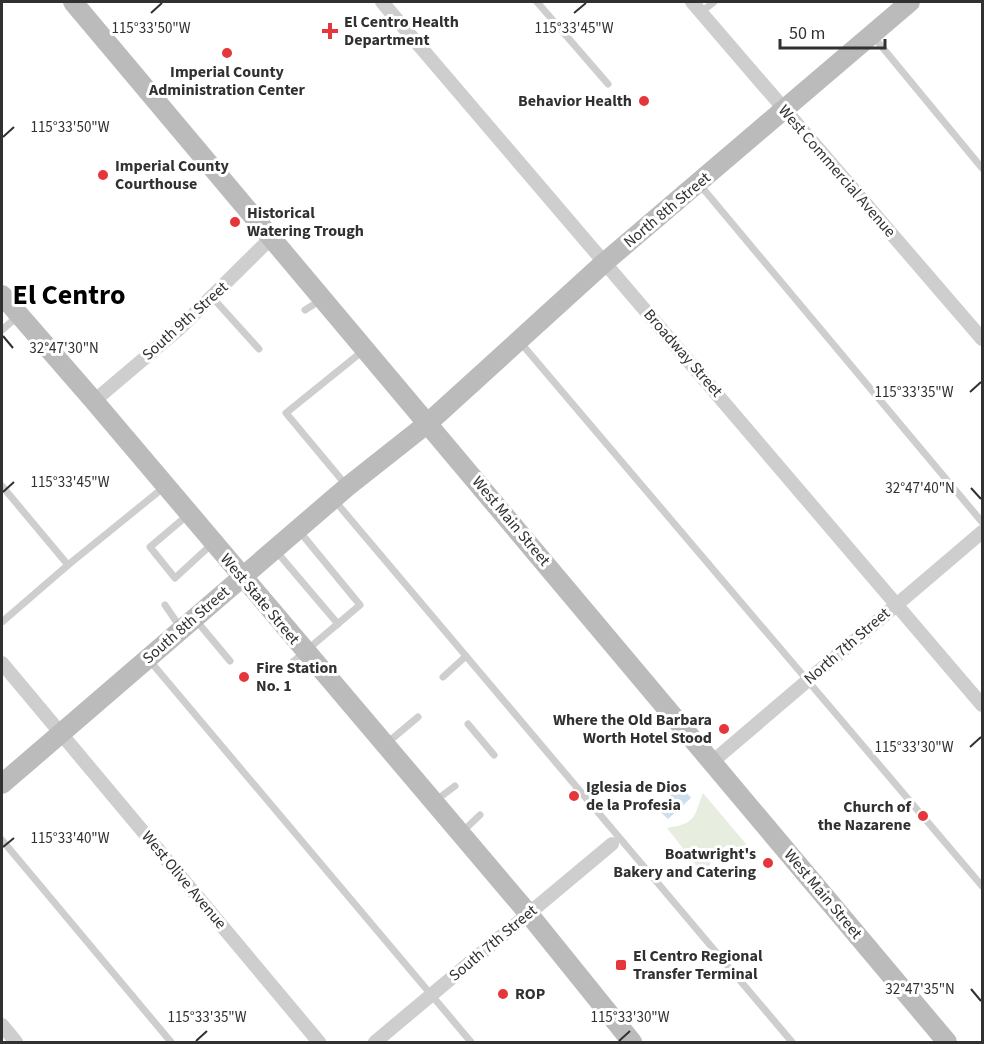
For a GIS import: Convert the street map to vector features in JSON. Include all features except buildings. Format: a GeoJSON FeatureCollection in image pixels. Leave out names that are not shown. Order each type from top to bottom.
{"type":"FeatureCollection","features":[{"type":"Feature","properties":{"kind":"street","name":"West Main Street"},"geometry":{"type":"LineString","coordinates":[[73,2],[947,1042]]}},
{"type":"Feature","properties":{"kind":"street","name":"Broadway Street"},"geometry":{"type":"LineString","coordinates":[[382,2],[982,705]]}},
{"type":"Feature","properties":{"kind":"street","name":"North 8th Street"},"geometry":{"type":"LineString","coordinates":[[428,423],[605,262],[910,2]]}},
{"type":"Feature","properties":{"kind":"street","name":"West Commercial Avenue"},"geometry":{"type":"LineString","coordinates":[[696,7],[982,339]]}},
{"type":"Feature","properties":{"kind":"street","name":"South 9th Street"},"geometry":{"type":"LineString","coordinates":[[94,401],[179,329],[272,237]]}},
{"type":"Feature","properties":{"kind":"street","name":"West State Street"},"geometry":{"type":"LineString","coordinates":[[2,295],[528,913],[632,1042]]}},
{"type":"Feature","properties":{"kind":"street","name":"South 8th Street"},"geometry":{"type":"LineString","coordinates":[[2,784],[340,493],[428,423]]}},
{"type":"Feature","properties":{"kind":"street","name":"North 7th Street"},"geometry":{"type":"LineString","coordinates":[[712,762],[982,532]]}},
{"type":"Feature","properties":{"kind":"street","name":"West Olive Avenue"},"geometry":{"type":"LineString","coordinates":[[2,663],[319,1042]]}},
{"type":"Feature","properties":{"kind":"street","name":"South 7th Street"},"geometry":{"type":"LineString","coordinates":[[375,1042],[612,844]]}},
{"type":"Feature","properties":{"kind":"street"},"geometry":{"type":"LineString","coordinates":[[2,1025],[16,1042]]}},
{"type":"Feature","properties":{"kind":"lane"},"geometry":{"type":"LineString","coordinates":[[537,2],[608,84]]}},
{"type":"Feature","properties":{"kind":"lane"},"geometry":{"type":"LineString","coordinates":[[696,7],[714,2]]}},
{"type":"Feature","properties":{"kind":"lane"},"geometry":{"type":"LineString","coordinates":[[872,34],[982,168]]}},
{"type":"Feature","properties":{"kind":"lane"},"geometry":{"type":"LineString","coordinates":[[698,183],[982,522]]}},
{"type":"Feature","properties":{"kind":"lane"},"geometry":{"type":"LineString","coordinates":[[212,297],[259,349]]}},
{"type":"Feature","properties":{"kind":"lane"},"geometry":{"type":"LineString","coordinates":[[304,310],[324,298]]}},
{"type":"Feature","properties":{"kind":"lane"},"geometry":{"type":"LineString","coordinates":[[2,330],[19,315]]}},
{"type":"Feature","properties":{"kind":"lane"},"geometry":{"type":"LineString","coordinates":[[518,340],[982,886]]}},
{"type":"Feature","properties":{"kind":"lane"},"geometry":{"type":"LineString","coordinates":[[366,349],[286,412],[340,493],[466,656],[792,1042]]}},
{"type":"Feature","properties":{"kind":"lane"},"geometry":{"type":"LineString","coordinates":[[2,486],[68,565]]}},
{"type":"Feature","properties":{"kind":"lane"},"geometry":{"type":"LineString","coordinates":[[2,622],[165,486]]}},
{"type":"Feature","properties":{"kind":"lane"},"geometry":{"type":"LineString","coordinates":[[189,514],[150,548],[175,578],[213,543]]}},
{"type":"Feature","properties":{"kind":"lane"},"geometry":{"type":"LineString","coordinates":[[281,672],[360,605],[298,529]]}},
{"type":"Feature","properties":{"kind":"lane"},"geometry":{"type":"LineString","coordinates":[[274,549],[338,624]]}},
{"type":"Feature","properties":{"kind":"lane"},"geometry":{"type":"LineString","coordinates":[[165,605],[230,661]]}},
{"type":"Feature","properties":{"kind":"lane"},"geometry":{"type":"LineString","coordinates":[[443,677],[466,656]]}},
{"type":"Feature","properties":{"kind":"lane"},"geometry":{"type":"LineString","coordinates":[[148,658],[471,1042]]}},
{"type":"Feature","properties":{"kind":"lane"},"geometry":{"type":"LineString","coordinates":[[385,745],[418,717]]}},
{"type":"Feature","properties":{"kind":"lane"},"geometry":{"type":"LineString","coordinates":[[468,724],[494,755]]}},
{"type":"Feature","properties":{"kind":"lane"},"geometry":{"type":"LineString","coordinates":[[434,802],[455,786]]}},
{"type":"Feature","properties":{"kind":"lane"},"geometry":{"type":"LineString","coordinates":[[460,833],[480,815]]}},
{"type":"Feature","properties":{"kind":"lane"},"geometry":{"type":"LineString","coordinates":[[2,840],[171,1042]]}},
{"type":"Feature","properties":{"kind":"shaded area"},"geometry":{"type":"Polygon","coordinates":[[[703,793],[746,844],[741,848],[727,845],[712,857],[706,878],[667,828],[688,822],[695,814],[703,793]]]}},
{"type":"Feature","properties":{"kind":"water"},"geometry":{"type":"Polygon","coordinates":[[[682,787],[691,798],[668,819],[655,807],[682,787]]]}},
{"type":"Feature","properties":{"kind":"place","name":"El Centro Health Department"},"geometry":{"type":"Point","coordinates":[330,31]}},
{"type":"Feature","properties":{"kind":"place","name":"Imperial County Administration Center"},"geometry":{"type":"Point","coordinates":[227,53]}},
{"type":"Feature","properties":{"kind":"place","name":"Behavior Health"},"geometry":{"type":"Point","coordinates":[644,101]}},
{"type":"Feature","properties":{"kind":"place","name":"Imperial County Courthouse"},"geometry":{"type":"Point","coordinates":[103,175]}},
{"type":"Feature","properties":{"kind":"place","name":"Historical Watering Trough"},"geometry":{"type":"Point","coordinates":[235,222]}},
{"type":"Feature","properties":{"kind":"place","name":"Fire Station No. 1"},"geometry":{"type":"Point","coordinates":[244,677]}},
{"type":"Feature","properties":{"kind":"place","name":"Where the Old Barbara Worth Hotel Stood"},"geometry":{"type":"Point","coordinates":[724,729]}},
{"type":"Feature","properties":{"kind":"place","name":"Iglesia de Dios de la Profesia"},"geometry":{"type":"Point","coordinates":[574,796]}},
{"type":"Feature","properties":{"kind":"place","name":"Church of the Nazarene"},"geometry":{"type":"Point","coordinates":[923,816]}},
{"type":"Feature","properties":{"kind":"place","name":"Boatwright's Bakery and Catering"},"geometry":{"type":"Point","coordinates":[768,863]}},
{"type":"Feature","properties":{"kind":"place","name":"El Centro Regional Transfer Terminal"},"geometry":{"type":"Point","coordinates":[621,965]}},
{"type":"Feature","properties":{"kind":"place","name":"ROP"},"geometry":{"type":"Point","coordinates":[503,994]}},
{"type":"Feature","properties":{"kind":"district","name":"El Centro"},"geometry":{"type":"Point","coordinates":[69,295]}}]}
